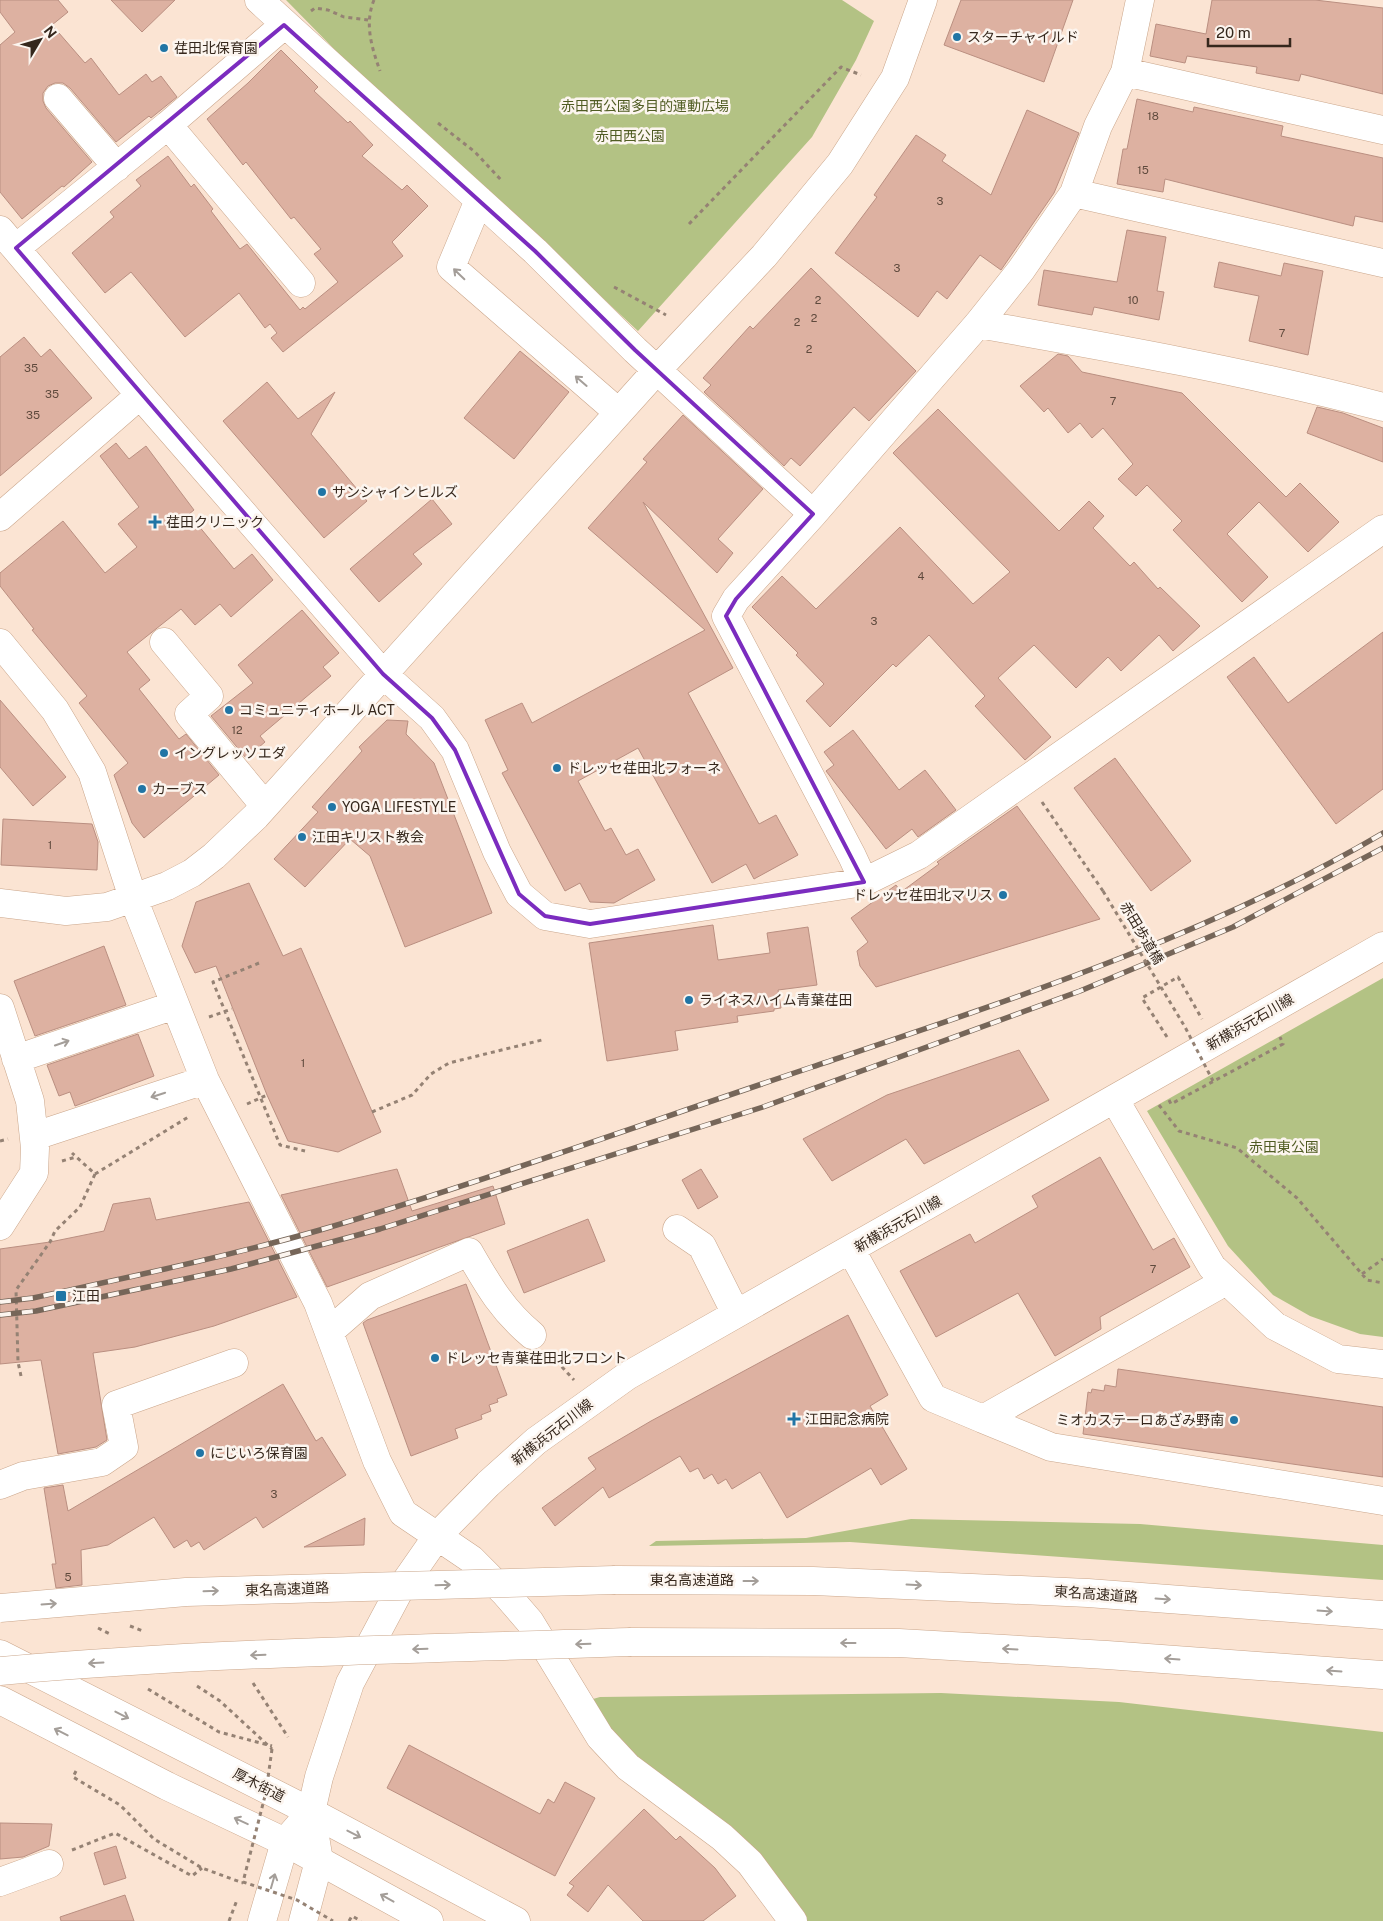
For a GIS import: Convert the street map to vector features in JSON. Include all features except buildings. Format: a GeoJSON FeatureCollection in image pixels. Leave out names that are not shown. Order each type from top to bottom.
{"type":"FeatureCollection","features":[{"type":"Feature","properties":{"kind":"main road"},"geometry":{"type":"LineString","coordinates":[[259,0],[535,251],[657,370],[813,514]]}},
{"type":"Feature","properties":{"kind":"main road"},"geometry":{"type":"LineString","coordinates":[[0,903],[66,911],[107,907],[167,886],[192,873],[214,856],[265,806],[618,412],[764,256],[840,164],[895,78],[923,0]]}},
{"type":"Feature","properties":{"kind":"main road"},"geometry":{"type":"LineString","coordinates":[[864,882],[726,616],[736,599],[813,514],[978,324],[1021,270],[1074,193],[1098,126],[1125,72],[1140,0]]}},
{"type":"Feature","properties":{"kind":"main road"},"geometry":{"type":"LineString","coordinates":[[288,27],[117,167],[8,239],[140,395],[383,674],[432,718],[455,750],[497,852],[518,894],[545,916],[590,924],[864,882],[919,855],[1383,529]]}},
{"type":"Feature","properties":{"kind":"main road"},"geometry":{"type":"LineString","coordinates":[[1125,72],[1383,130]]}},
{"type":"Feature","properties":{"kind":"main road"},"geometry":{"type":"LineString","coordinates":[[58,98],[117,167]]}},
{"type":"Feature","properties":{"kind":"main road"},"geometry":{"type":"LineString","coordinates":[[168,125],[301,283]]}},
{"type":"Feature","properties":{"kind":"main road"},"geometry":{"type":"LineString","coordinates":[[1074,193],[1383,263]]}},
{"type":"Feature","properties":{"kind":"main road"},"geometry":{"type":"LineString","coordinates":[[479,200],[451,267],[618,412]]}},
{"type":"Feature","properties":{"kind":"main road"},"geometry":{"type":"LineString","coordinates":[[978,324],[1158,356],[1310,388],[1383,406]]}},
{"type":"Feature","properties":{"kind":"main road"},"geometry":{"type":"LineString","coordinates":[[0,517],[140,395]]}},
{"type":"Feature","properties":{"kind":"main road"},"geometry":{"type":"LineString","coordinates":[[164,642],[209,696],[189,714],[265,806]]}},
{"type":"Feature","properties":{"kind":"main road"},"geometry":{"type":"LineString","coordinates":[[0,643],[55,710],[92,772],[133,898],[205,1080],[304,1276],[329,1332],[377,1461],[403,1513],[471,1558],[530,1622],[600,1737],[628,1767],[722,1837],[750,1864],[793,1921]]}},
{"type":"Feature","properties":{"kind":"main road","name":"新横浜元石川線"},"geometry":{"type":"LineString","coordinates":[[311,1812],[319,1778],[350,1683],[399,1591],[438,1535],[488,1484],[536,1442],[586,1404],[635,1372],[1383,946]]}},
{"type":"Feature","properties":{"kind":"main road"},"geometry":{"type":"LineString","coordinates":[[16,1059],[175,1005]]}},
{"type":"Feature","properties":{"kind":"main road"},"geometry":{"type":"LineString","coordinates":[[0,1008],[30,1101],[35,1136],[34,1173],[0,1226]]}},
{"type":"Feature","properties":{"kind":"main road"},"geometry":{"type":"LineString","coordinates":[[35,1136],[205,1080]]}},
{"type":"Feature","properties":{"kind":"main road"},"geometry":{"type":"LineString","coordinates":[[1115,1100],[1212,1267],[1226,1281],[1275,1326],[1338,1359],[1383,1364]]}},
{"type":"Feature","properties":{"kind":"main road"},"geometry":{"type":"LineString","coordinates":[[677,1229],[702,1246],[736,1314]]}},
{"type":"Feature","properties":{"kind":"main road"},"geometry":{"type":"LineString","coordinates":[[851,1250],[933,1398],[1051,1447],[1383,1501]]}},
{"type":"Feature","properties":{"kind":"main road"},"geometry":{"type":"LineString","coordinates":[[329,1332],[370,1296],[469,1252],[505,1310],[532,1335]]}},
{"type":"Feature","properties":{"kind":"main road"},"geometry":{"type":"LineString","coordinates":[[983,1419],[1226,1281]]}},
{"type":"Feature","properties":{"kind":"main road"},"geometry":{"type":"LineString","coordinates":[[0,1485],[23,1476],[102,1462],[124,1448],[116,1404],[234,1363]]}},
{"type":"Feature","properties":{"kind":"main road","name":"東名高速道路"},"geometry":{"type":"LineString","coordinates":[[0,1608],[186,1592],[615,1580],[813,1581],[1078,1592],[1383,1615]]}},
{"type":"Feature","properties":{"kind":"main road"},"geometry":{"type":"LineString","coordinates":[[0,1671],[76,1664],[195,1658],[632,1642],[899,1643],[1107,1654],[1383,1675]]}},
{"type":"Feature","properties":{"kind":"main road","name":"厚木街道"},"geometry":{"type":"LineString","coordinates":[[0,1654],[311,1812],[516,1921]]}},
{"type":"Feature","properties":{"kind":"main road"},"geometry":{"type":"LineString","coordinates":[[0,1700],[166,1786],[285,1842],[430,1921]]}},
{"type":"Feature","properties":{"kind":"main road"},"geometry":{"type":"LineString","coordinates":[[262,1921],[285,1842],[311,1812]]}},
{"type":"Feature","properties":{"kind":"main road"},"geometry":{"type":"LineString","coordinates":[[303,1921],[319,1861],[311,1812]]}},
{"type":"Feature","properties":{"kind":"main road"},"geometry":{"type":"LineString","coordinates":[[0,1882],[49,1864]]}},
{"type":"Feature","properties":{"kind":"path"},"geometry":{"type":"LineString","coordinates":[[374,0],[368,20],[372,49],[380,71],[385,77]]}},
{"type":"Feature","properties":{"kind":"path"},"geometry":{"type":"LineString","coordinates":[[288,27],[315,8],[328,10],[344,17],[368,20]]}},
{"type":"Feature","properties":{"kind":"path"},"geometry":{"type":"LineString","coordinates":[[689,224],[841,67],[861,75]]}},
{"type":"Feature","properties":{"kind":"path"},"geometry":{"type":"LineString","coordinates":[[432,118],[475,152],[508,188]]}},
{"type":"Feature","properties":{"kind":"path"},"geometry":{"type":"LineString","coordinates":[[611,286],[666,315]]}},
{"type":"Feature","properties":{"kind":"path","name":"赤田歩道橋"},"geometry":{"type":"LineString","coordinates":[[1025,779],[1103,891],[1185,1027],[1213,1081]]}},
{"type":"Feature","properties":{"kind":"path"},"geometry":{"type":"LineString","coordinates":[[259,963],[212,982],[280,1145],[305,1151]]}},
{"type":"Feature","properties":{"kind":"path"},"geometry":{"type":"LineString","coordinates":[[1173,1034],[1167,1037],[1142,998],[1178,977],[1202,1019]]}},
{"type":"Feature","properties":{"kind":"path"},"geometry":{"type":"LineString","coordinates":[[207,1017],[232,1008]]}},
{"type":"Feature","properties":{"kind":"path"},"geometry":{"type":"LineString","coordinates":[[1179,1031],[1185,1027]]}},
{"type":"Feature","properties":{"kind":"path"},"geometry":{"type":"LineString","coordinates":[[1169,1099],[1171,1104],[1283,1044],[1280,1037]]}},
{"type":"Feature","properties":{"kind":"path"},"geometry":{"type":"LineString","coordinates":[[372,1112],[412,1095],[431,1074],[450,1063],[542,1040]]}},
{"type":"Feature","properties":{"kind":"path"},"geometry":{"type":"LineString","coordinates":[[241,1107],[267,1095]]}},
{"type":"Feature","properties":{"kind":"path"},"geometry":{"type":"LineString","coordinates":[[1159,1104],[1179,1131],[1237,1148],[1290,1191],[1368,1280],[1383,1283]]}},
{"type":"Feature","properties":{"kind":"path"},"geometry":{"type":"LineString","coordinates":[[21,1376],[18,1362],[16,1290],[50,1242],[55,1231],[80,1207],[95,1174],[194,1114]]}},
{"type":"Feature","properties":{"kind":"path"},"geometry":{"type":"LineString","coordinates":[[68,1149],[95,1174]]}},
{"type":"Feature","properties":{"kind":"path"},"geometry":{"type":"LineString","coordinates":[[1362,1274],[1383,1259]]}},
{"type":"Feature","properties":{"kind":"path"},"geometry":{"type":"LineString","coordinates":[[532,1335],[574,1380]]}},
{"type":"Feature","properties":{"kind":"path"},"geometry":{"type":"LineString","coordinates":[[145,1687],[220,1732],[272,1746]]}},
{"type":"Feature","properties":{"kind":"path"},"geometry":{"type":"LineString","coordinates":[[220,1701],[272,1749],[266,1792],[243,1882]]}},
{"type":"Feature","properties":{"kind":"path"},"geometry":{"type":"LineString","coordinates":[[73,1777],[120,1805],[154,1840],[202,1868],[297,1900],[333,1921]]}},
{"type":"Feature","properties":{"kind":"path"},"geometry":{"type":"LineString","coordinates":[[49,1864],[65,1853],[115,1833],[192,1876],[202,1868]]}},
{"type":"Feature","properties":{"kind":"path"},"geometry":{"type":"LineString","coordinates":[[349,1921],[352,1916],[361,1921]]}},
{"type":"Feature","properties":{"kind":"highlighted area"},"geometry":{"type":"Polygon","coordinates":[[[284,25],[535,251],[635,350],[813,514],[736,599],[726,616],[864,882],[590,924],[545,916],[519,894],[455,750],[432,718],[383,674],[16,248],[284,25]]]}},
{"type":"Feature","properties":{"kind":"green space","name":"赤田西公園"},"geometry":{"type":"Polygon","coordinates":[[[286,0],[842,0],[874,21],[856,60],[812,137],[638,331],[519,220],[394,110],[286,0]]]}},
{"type":"Feature","properties":{"kind":"green space","name":"赤田東公園"},"geometry":{"type":"Polygon","coordinates":[[[1383,978],[1383,1337],[1360,1334],[1310,1316],[1273,1295],[1228,1246],[1147,1111],[1383,978]]]}},
{"type":"Feature","properties":{"kind":"green space"},"geometry":{"type":"Polygon","coordinates":[[[911,1519],[1140,1524],[1383,1545],[1383,1580],[850,1542],[649,1546],[656,1541],[806,1538],[911,1519]]]}},
{"type":"Feature","properties":{"kind":"green space"},"geometry":{"type":"Polygon","coordinates":[[[941,1693],[1119,1702],[1383,1732],[1383,1921],[797,1921],[638,1764],[591,1705],[593,1699],[600,1697],[941,1693]]]}},
{"type":"Feature","properties":{"kind":"railway"},"geometry":{"type":"LineString","coordinates":[[0,1302],[33,1298],[285,1240],[444,1192],[567,1151],[957,1018],[1104,965],[1176,936],[1247,904],[1316,870],[1383,833]]}},
{"type":"Feature","properties":{"kind":"railway"},"geometry":{"type":"LineString","coordinates":[[0,1315],[36,1311],[231,1269],[380,1229],[763,1107],[1080,991],[1233,927],[1383,848]]}},
{"type":"Feature","properties":{"kind":"place","name":"スターチャイルド"},"geometry":{"type":"Point","coordinates":[957,37]}},
{"type":"Feature","properties":{"kind":"place","name":"荏田北保育園"},"geometry":{"type":"Point","coordinates":[164,48]}},
{"type":"Feature","properties":{"kind":"place","name":"サンシャインヒルズ"},"geometry":{"type":"Point","coordinates":[322,492]}},
{"type":"Feature","properties":{"kind":"place","name":"荏田クリニック"},"geometry":{"type":"Point","coordinates":[155,522]}},
{"type":"Feature","properties":{"kind":"place","name":"コミュニティホール ACT"},"geometry":{"type":"Point","coordinates":[229,710]}},
{"type":"Feature","properties":{"kind":"place","name":"イングレッソエダ"},"geometry":{"type":"Point","coordinates":[164,753]}},
{"type":"Feature","properties":{"kind":"place","name":"ドレッセ荏田北フォーネ"},"geometry":{"type":"Point","coordinates":[557,768]}},
{"type":"Feature","properties":{"kind":"place","name":"カーブス"},"geometry":{"type":"Point","coordinates":[142,789]}},
{"type":"Feature","properties":{"kind":"place","name":"YOGA LIFESTYLE"},"geometry":{"type":"Point","coordinates":[332,807]}},
{"type":"Feature","properties":{"kind":"place","name":"江田キリスト教会"},"geometry":{"type":"Point","coordinates":[302,837]}},
{"type":"Feature","properties":{"kind":"place","name":"ドレッセ荏田北マリス"},"geometry":{"type":"Point","coordinates":[1003,895]}},
{"type":"Feature","properties":{"kind":"place","name":"ライネスハイム青葉荏田"},"geometry":{"type":"Point","coordinates":[689,1000]}},
{"type":"Feature","properties":{"kind":"place","name":"江田"},"geometry":{"type":"Point","coordinates":[61,1296]}},
{"type":"Feature","properties":{"kind":"place","name":"ドレッセ青葉荏田北フロント"},"geometry":{"type":"Point","coordinates":[435,1358]}},
{"type":"Feature","properties":{"kind":"place","name":"江田記念病院"},"geometry":{"type":"Point","coordinates":[794,1419]}},
{"type":"Feature","properties":{"kind":"place","name":"ミオカステーロあざみ野南"},"geometry":{"type":"Point","coordinates":[1234,1420]}},
{"type":"Feature","properties":{"kind":"place","name":"にじいろ保育園"},"geometry":{"type":"Point","coordinates":[200,1453]}},
{"type":"Feature","properties":{"kind":"park label","name":"赤田西公園多目的運動広場"},"geometry":{"type":"Point","coordinates":[645,106]}}]}
